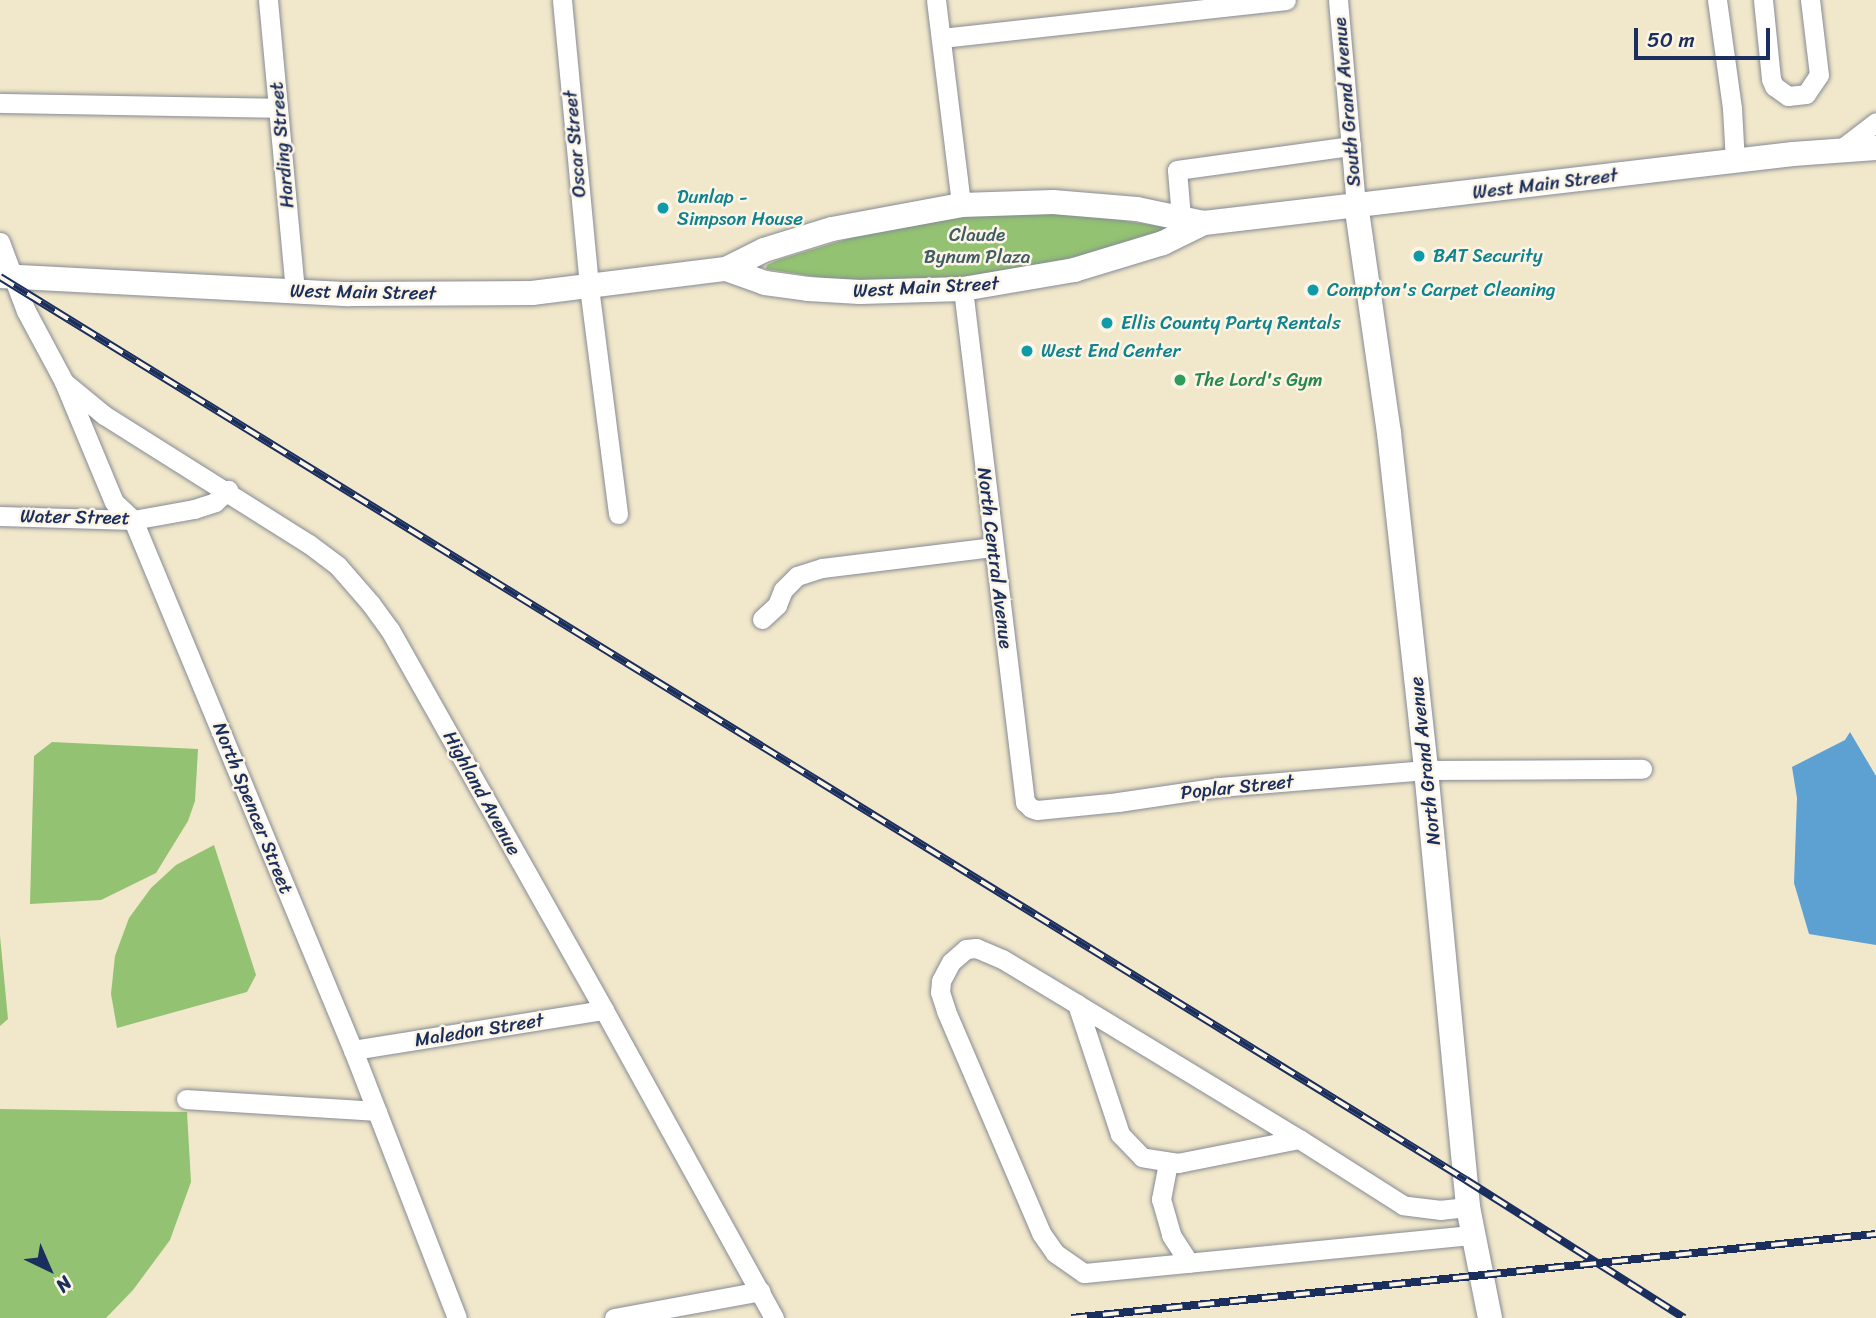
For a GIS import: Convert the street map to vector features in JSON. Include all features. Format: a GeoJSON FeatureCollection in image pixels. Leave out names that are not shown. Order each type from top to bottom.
{"type":"FeatureCollection","features":[{"type":"Feature","properties":{"kind":"main road","name":"West Main Street"},"geometry":{"type":"LineString","coordinates":[[7,276],[349,294],[519,293],[589,287],[726,269],[764,250],[832,229],[961,205],[1053,202],[1137,209],[1193,220],[1476,193],[1841,149],[1876,148]]}},
{"type":"Feature","properties":{"kind":"main road","name":"North Grand Avenue"},"geometry":{"type":"LineString","coordinates":[[1356,204],[1389,433],[1426,770],[1468,1207],[1490,1318]]}},
{"type":"Feature","properties":{"kind":"main road","name":"West Main Street"},"geometry":{"type":"LineString","coordinates":[[726,269],[765,283],[808,289],[860,292],[963,289],[1074,270],[1163,243],[1193,220]]}},
{"type":"Feature","properties":{"kind":"street","name":"Harding Street"},"geometry":{"type":"LineString","coordinates":[[268,0],[295,290]]}},
{"type":"Feature","properties":{"kind":"street","name":"Oscar Street"},"geometry":{"type":"LineString","coordinates":[[562,0],[589,287],[618,514]]}},
{"type":"Feature","properties":{"kind":"street"},"geometry":{"type":"LineString","coordinates":[[936,0],[961,205]]}},
{"type":"Feature","properties":{"kind":"street"},"geometry":{"type":"LineString","coordinates":[[942,38],[1286,0]]}},
{"type":"Feature","properties":{"kind":"street","name":"South Grand Avenue"},"geometry":{"type":"LineString","coordinates":[[1338,0],[1356,204]]}},
{"type":"Feature","properties":{"kind":"street"},"geometry":{"type":"LineString","coordinates":[[1717,0],[1732,108],[1735,162]]}},
{"type":"Feature","properties":{"kind":"street"},"geometry":{"type":"LineString","coordinates":[[1763,0],[1771,79],[1774,86],[1788,96],[1806,94],[1819,75],[1810,0]]}},
{"type":"Feature","properties":{"kind":"street"},"geometry":{"type":"LineString","coordinates":[[0,103],[278,108]]}},
{"type":"Feature","properties":{"kind":"street"},"geometry":{"type":"LineString","coordinates":[[1841,149],[1876,122]]}},
{"type":"Feature","properties":{"kind":"street"},"geometry":{"type":"LineString","coordinates":[[1193,220],[1177,170],[1351,146]]}},
{"type":"Feature","properties":{"kind":"street","name":"North Spencer Street"},"geometry":{"type":"LineString","coordinates":[[0,242],[7,276],[64,382],[114,502],[133,520],[353,1050],[457,1318]]}},
{"type":"Feature","properties":{"kind":"street","name":"North Central Avenue"},"geometry":{"type":"LineString","coordinates":[[963,289],[1025,802],[1037,810],[1048,809]]}},
{"type":"Feature","properties":{"kind":"street","name":"Highland Avenue"},"geometry":{"type":"LineString","coordinates":[[64,382],[104,415],[228,490],[338,566],[390,629],[774,1318]]}},
{"type":"Feature","properties":{"kind":"street","name":"Water Street"},"geometry":{"type":"LineString","coordinates":[[0,516],[133,520],[194,509],[215,502],[228,490]]}},
{"type":"Feature","properties":{"kind":"street"},"geometry":{"type":"LineString","coordinates":[[762,619],[777,605],[783,590],[797,576],[822,568],[994,547]]}},
{"type":"Feature","properties":{"kind":"street","name":"Poplar Street"},"geometry":{"type":"LineString","coordinates":[[1048,809],[1219,787],[1426,770],[1642,769]]}},
{"type":"Feature","properties":{"kind":"street"},"geometry":{"type":"LineString","coordinates":[[1468,1207],[1441,1210],[1403,1205],[1002,959],[976,948],[966,949],[951,962],[941,981],[940,992],[946,1011],[1041,1233],[1055,1253],[1084,1273],[1474,1235]]}},
{"type":"Feature","properties":{"kind":"street"},"geometry":{"type":"LineString","coordinates":[[1077,1004],[1120,1134],[1142,1157],[1168,1163],[1299,1139]]}},
{"type":"Feature","properties":{"kind":"street","name":"Maledon Street"},"geometry":{"type":"LineString","coordinates":[[353,1050],[604,1010]]}},
{"type":"Feature","properties":{"kind":"street"},"geometry":{"type":"LineString","coordinates":[[186,1099],[377,1111]]}},
{"type":"Feature","properties":{"kind":"street"},"geometry":{"type":"LineString","coordinates":[[1168,1163],[1160,1199],[1171,1235],[1189,1263]]}},
{"type":"Feature","properties":{"kind":"street"},"geometry":{"type":"LineString","coordinates":[[614,1318],[761,1291]]}},
{"type":"Feature","properties":{"kind":"green space","name":"Claude Bynum Plaza"},"geometry":{"type":"Polygon","coordinates":[[[1010,211],[1091,216],[1167,227],[1165,231],[1098,252],[981,277],[836,280],[766,269],[767,265],[778,260],[880,229],[1010,211]]]}},
{"type":"Feature","properties":{"kind":"green space"},"geometry":{"type":"Polygon","coordinates":[[[52,742],[198,749],[195,801],[188,821],[156,873],[101,900],[30,904],[34,756],[52,742]]]}},
{"type":"Feature","properties":{"kind":"green space"},"geometry":{"type":"Polygon","coordinates":[[[214,845],[256,975],[247,992],[117,1028],[111,994],[115,956],[129,918],[151,888],[176,865],[214,845]]]}},
{"type":"Feature","properties":{"kind":"green space"},"geometry":{"type":"Polygon","coordinates":[[[0,936],[8,1019],[0,1026],[0,936]]]}},
{"type":"Feature","properties":{"kind":"green space"},"geometry":{"type":"Polygon","coordinates":[[[0,1109],[187,1112],[191,1182],[170,1240],[133,1290],[106,1318],[0,1318],[0,1109]]]}},
{"type":"Feature","properties":{"kind":"water"},"geometry":{"type":"Polygon","coordinates":[[[1850,732],[1876,776],[1876,945],[1809,934],[1794,883],[1797,798],[1792,767],[1845,740],[1850,732]]]}},
{"type":"Feature","properties":{"kind":"railway"},"geometry":{"type":"LineString","coordinates":[[0,277],[1466,1180],[1684,1318]]}},
{"type":"Feature","properties":{"kind":"railway"},"geometry":{"type":"LineString","coordinates":[[1071,1318],[1876,1234]]}},
{"type":"Feature","properties":{"kind":"place","name":"Dunlap - Simpson House"},"geometry":{"type":"Point","coordinates":[663,208]}},
{"type":"Feature","properties":{"kind":"place","name":"BAT Security"},"geometry":{"type":"Point","coordinates":[1419,256]}},
{"type":"Feature","properties":{"kind":"place","name":"Compton's Carpet Cleaning"},"geometry":{"type":"Point","coordinates":[1313,290]}},
{"type":"Feature","properties":{"kind":"place","name":"Ellis County Party Rentals"},"geometry":{"type":"Point","coordinates":[1107,323]}},
{"type":"Feature","properties":{"kind":"place","name":"West End Center"},"geometry":{"type":"Point","coordinates":[1027,351]}},
{"type":"Feature","properties":{"kind":"place","name":"The Lord's Gym"},"geometry":{"type":"Point","coordinates":[1180,380]}}]}
